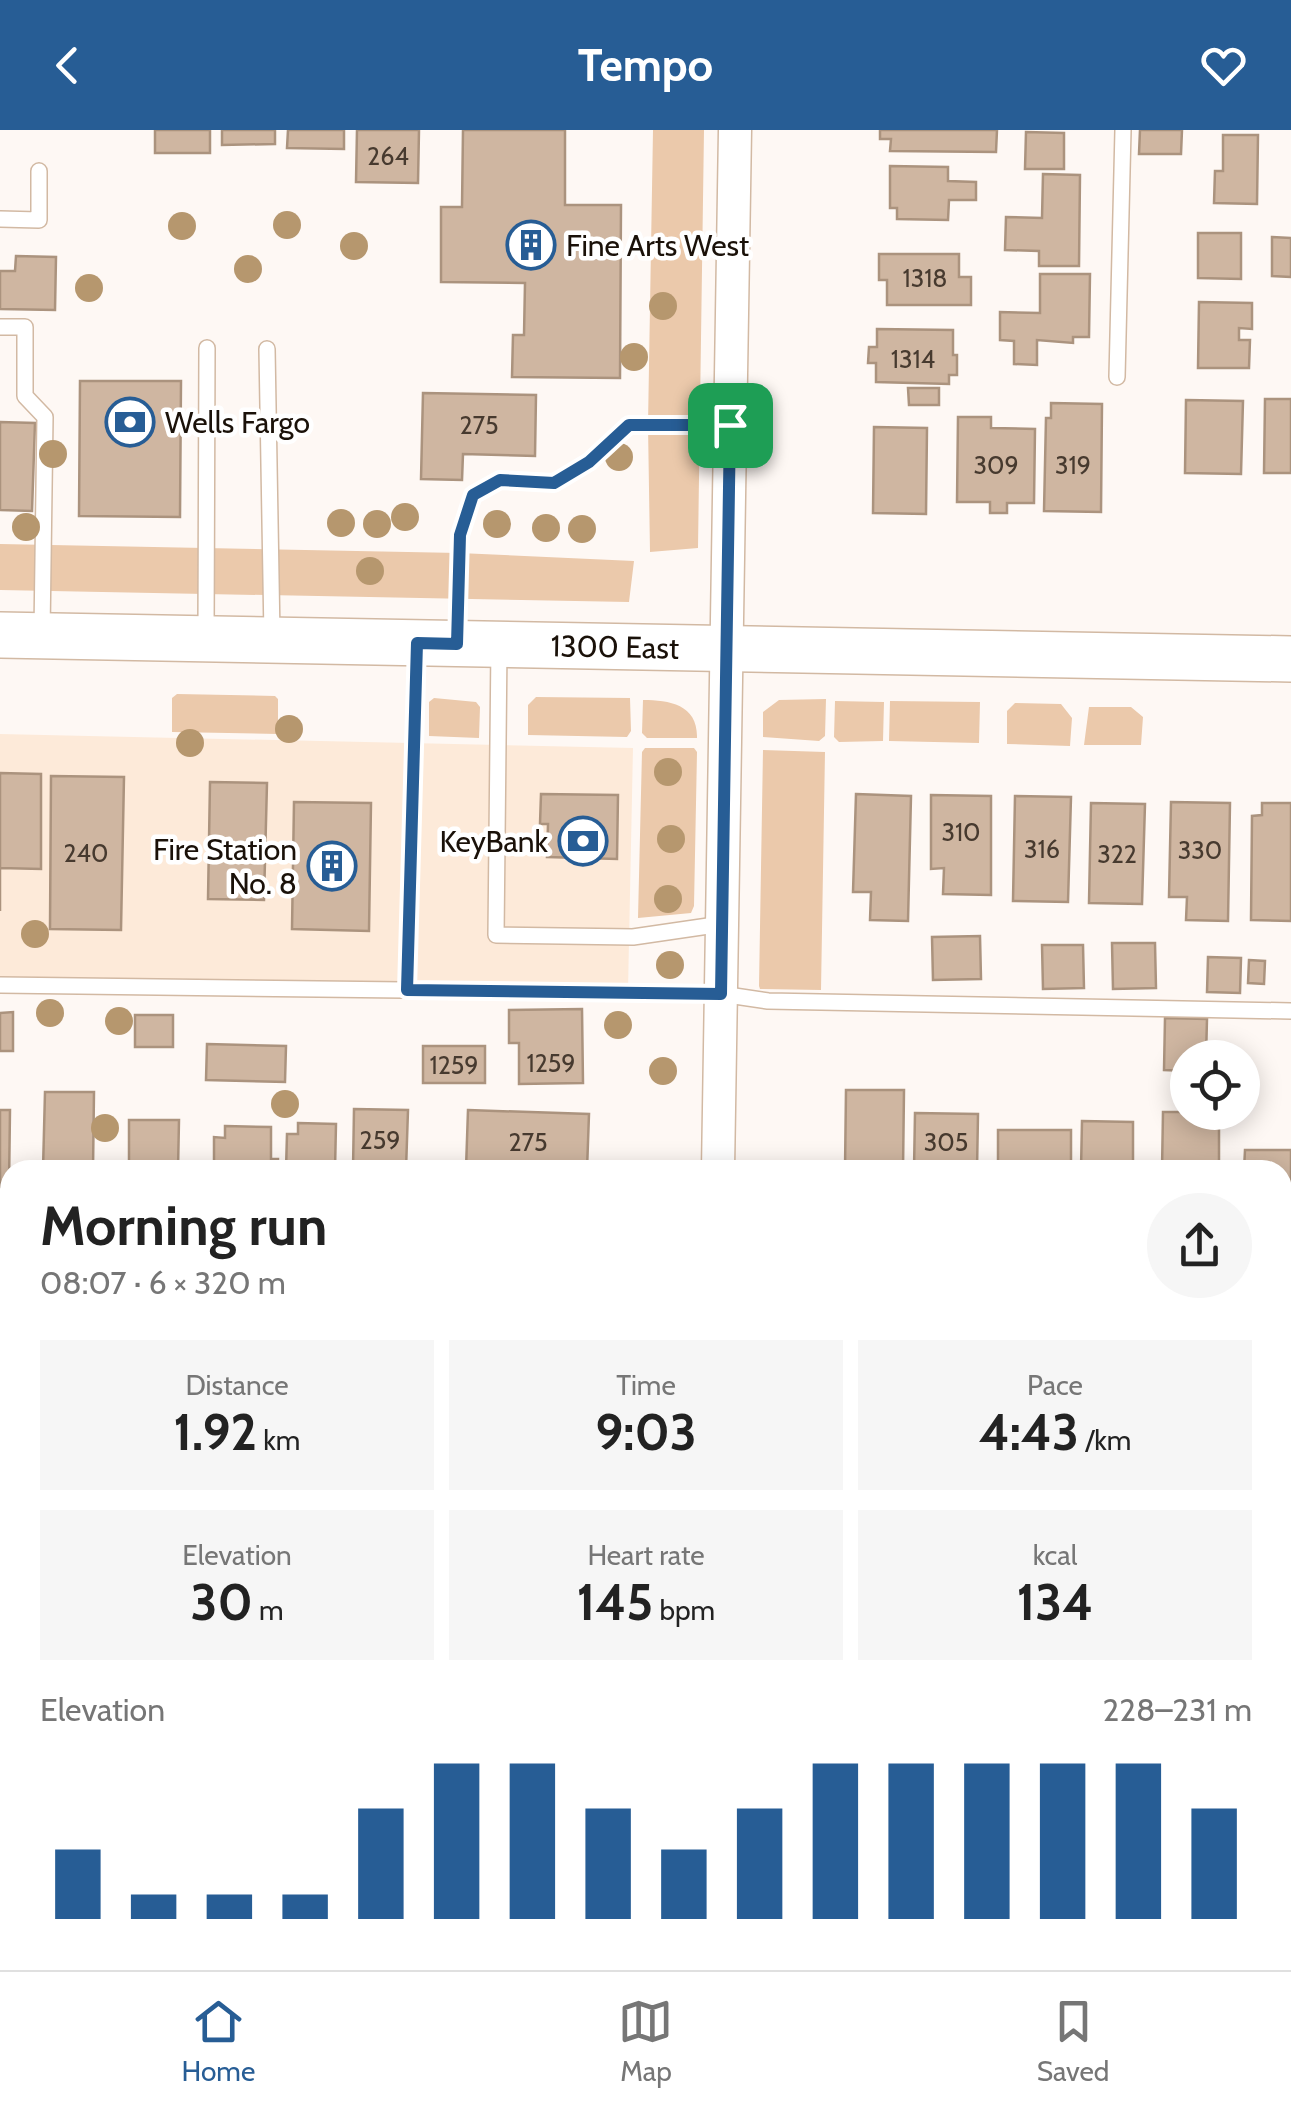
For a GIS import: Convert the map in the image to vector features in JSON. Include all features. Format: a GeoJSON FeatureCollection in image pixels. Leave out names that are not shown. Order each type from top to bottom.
{"type":"FeatureCollection","features":[{"type":"Feature","properties":{"kind":"main road","name":"1300 East"},"geometry":{"type":"LineString","coordinates":[[21,635],[1291,658]]}},
{"type":"Feature","properties":{"kind":"street"},"geometry":{"type":"LineString","coordinates":[[718,1160],[735,130]]}},
{"type":"Feature","properties":{"kind":"lane"},"geometry":{"type":"LineString","coordinates":[[1117,376],[1123,130]]}},
{"type":"Feature","properties":{"kind":"lane"},"geometry":{"type":"LineString","coordinates":[[0,219],[39,220],[39,171]]}},
{"type":"Feature","properties":{"kind":"lane"},"geometry":{"type":"LineString","coordinates":[[0,327],[24,328],[25,396],[45,416],[21,635]]}},
{"type":"Feature","properties":{"kind":"lane"},"geometry":{"type":"LineString","coordinates":[[206,639],[207,348]]}},
{"type":"Feature","properties":{"kind":"lane"},"geometry":{"type":"LineString","coordinates":[[267,348],[272,640]]}},
{"type":"Feature","properties":{"kind":"lane"},"geometry":{"type":"LineString","coordinates":[[407,990],[458,644],[460,535],[473,495],[500,480],[554,483],[589,462],[629,425],[730,425]]}},
{"type":"Feature","properties":{"kind":"lane"},"geometry":{"type":"LineString","coordinates":[[458,644],[496,935],[632,937],[722,924]]}},
{"type":"Feature","properties":{"kind":"lane"},"geometry":{"type":"LineString","coordinates":[[0,986],[721,994],[768,1000],[1291,1011]]}},
{"type":"Feature","properties":{"kind":"shaded area"},"geometry":{"type":"Polygon","coordinates":[[[653,130],[704,130],[698,548],[650,552],[648,425],[653,130]]]}},
{"type":"Feature","properties":{"kind":"shaded area"},"geometry":{"type":"Polygon","coordinates":[[[0,544],[459,553],[634,561],[629,602],[0,590],[0,544]]]}},
{"type":"Feature","properties":{"kind":"shaded area"},"geometry":{"type":"Polygon","coordinates":[[[177,694],[275,696],[278,734],[172,732],[172,698],[177,694]]]}},
{"type":"Feature","properties":{"kind":"shaded area"},"geometry":{"type":"Polygon","coordinates":[[[536,697],[630,698],[631,731],[627,737],[528,735],[528,705],[536,697]]]}},
{"type":"Feature","properties":{"kind":"shaded area"},"geometry":{"type":"Polygon","coordinates":[[[434,698],[476,702],[480,707],[479,738],[429,736],[429,702],[434,698]]]}},
{"type":"Feature","properties":{"kind":"shaded area"},"geometry":{"type":"Polygon","coordinates":[[[826,699],[825,736],[819,741],[763,737],[763,712],[779,700],[826,699]]]}},
{"type":"Feature","properties":{"kind":"shaded area"},"geometry":{"type":"Polygon","coordinates":[[[643,700],[672,703],[687,711],[693,718],[697,738],[647,738],[642,733],[643,700]]]}},
{"type":"Feature","properties":{"kind":"shaded area"},"geometry":{"type":"Polygon","coordinates":[[[835,701],[884,702],[883,741],[839,742],[834,737],[835,701]]]}},
{"type":"Feature","properties":{"kind":"shaded area"},"geometry":{"type":"Polygon","coordinates":[[[890,701],[980,702],[979,743],[889,741],[890,701]]]}},
{"type":"Feature","properties":{"kind":"shaded area"},"geometry":{"type":"Polygon","coordinates":[[[1015,703],[1061,704],[1072,718],[1070,746],[1007,744],[1007,711],[1015,703]]]}},
{"type":"Feature","properties":{"kind":"shaded area"},"geometry":{"type":"Polygon","coordinates":[[[1089,707],[1131,707],[1143,717],[1141,745],[1084,745],[1089,707]]]}},
{"type":"Feature","properties":{"kind":"shaded area"},"geometry":{"type":"Polygon","coordinates":[[[0,734],[633,748],[628,991],[0,977],[0,734]]]}},
{"type":"Feature","properties":{"kind":"shaded area"},"geometry":{"type":"Polygon","coordinates":[[[645,748],[694,748],[697,752],[691,913],[638,918],[645,748]]]}},
{"type":"Feature","properties":{"kind":"shaded area"},"geometry":{"type":"Polygon","coordinates":[[[763,750],[825,752],[821,990],[759,986],[763,750]]]}},
{"type":"Feature","properties":{"kind":"building"},"geometry":{"type":"Polygon","coordinates":[[[155,130],[210,130],[210,153],[155,153],[155,130]]]}},
{"type":"Feature","properties":{"kind":"building"},"geometry":{"type":"Polygon","coordinates":[[[222,130],[275,130],[275,144],[222,145],[222,130]]]}},
{"type":"Feature","properties":{"kind":"building"},"geometry":{"type":"Polygon","coordinates":[[[288,130],[344,130],[344,149],[287,148],[288,130]]]}},
{"type":"Feature","properties":{"kind":"building"},"geometry":{"type":"Polygon","coordinates":[[[357,130],[419,130],[418,183],[356,182],[357,130]]]}},
{"type":"Feature","properties":{"kind":"building","name":"Fine Arts West"},"geometry":{"type":"Polygon","coordinates":[[[463,130],[565,130],[565,205],[621,205],[620,378],[512,377],[513,335],[524,335],[525,283],[441,282],[441,207],[462,207],[463,130]]]}},
{"type":"Feature","properties":{"kind":"building"},"geometry":{"type":"Polygon","coordinates":[[[880,130],[997,130],[996,152],[890,151],[891,139],[880,139],[880,130]]]}},
{"type":"Feature","properties":{"kind":"building"},"geometry":{"type":"Polygon","coordinates":[[[1140,130],[1182,130],[1181,154],[1139,154],[1140,130]]]}},
{"type":"Feature","properties":{"kind":"building"},"geometry":{"type":"Polygon","coordinates":[[[1026,132],[1064,133],[1064,169],[1025,169],[1026,132]]]}},
{"type":"Feature","properties":{"kind":"building"},"geometry":{"type":"Polygon","coordinates":[[[1223,135],[1258,135],[1257,204],[1214,203],[1215,171],[1223,171],[1223,135]]]}},
{"type":"Feature","properties":{"kind":"building"},"geometry":{"type":"Polygon","coordinates":[[[890,166],[948,167],[948,181],[976,182],[976,200],[949,200],[948,220],[897,219],[897,208],[890,208],[890,166]]]}},
{"type":"Feature","properties":{"kind":"building"},"geometry":{"type":"Polygon","coordinates":[[[1043,174],[1080,175],[1079,266],[1039,266],[1039,251],[1005,250],[1006,217],[1042,218],[1043,174]]]}},
{"type":"Feature","properties":{"kind":"building"},"geometry":{"type":"Polygon","coordinates":[[[1198,233],[1241,233],[1241,279],[1198,278],[1198,233]]]}},
{"type":"Feature","properties":{"kind":"building"},"geometry":{"type":"Polygon","coordinates":[[[1272,237],[1291,238],[1291,277],[1272,276],[1272,237]]]}},
{"type":"Feature","properties":{"kind":"building"},"geometry":{"type":"Polygon","coordinates":[[[879,254],[959,254],[959,277],[971,277],[971,305],[887,305],[887,280],[879,280],[879,254]]]}},
{"type":"Feature","properties":{"kind":"building"},"geometry":{"type":"Polygon","coordinates":[[[16,256],[56,257],[55,310],[0,309],[0,271],[15,271],[16,256]]]}},
{"type":"Feature","properties":{"kind":"building"},"geometry":{"type":"Polygon","coordinates":[[[1040,274],[1090,274],[1089,337],[1073,337],[1073,343],[1037,340],[1037,365],[1014,364],[1014,341],[1000,340],[1000,312],[1040,313],[1040,274]]]}},
{"type":"Feature","properties":{"kind":"building"},"geometry":{"type":"Polygon","coordinates":[[[1199,302],[1252,303],[1252,329],[1239,328],[1239,340],[1250,340],[1249,368],[1198,368],[1199,302]]]}},
{"type":"Feature","properties":{"kind":"building"},"geometry":{"type":"Polygon","coordinates":[[[877,329],[953,330],[957,375],[949,375],[949,384],[876,382],[876,363],[868,363],[869,347],[877,347],[877,329]]]}},
{"type":"Feature","properties":{"kind":"building","name":"Wells Fargo"},"geometry":{"type":"Polygon","coordinates":[[[80,381],[181,381],[180,517],[79,516],[80,381]]]}},
{"type":"Feature","properties":{"kind":"building"},"geometry":{"type":"Polygon","coordinates":[[[908,388],[939,388],[939,405],[909,405],[908,388]]]}},
{"type":"Feature","properties":{"kind":"building"},"geometry":{"type":"Polygon","coordinates":[[[423,393],[536,395],[535,456],[463,454],[462,480],[421,479],[423,393]]]}},
{"type":"Feature","properties":{"kind":"building"},"geometry":{"type":"Polygon","coordinates":[[[1265,399],[1291,399],[1291,473],[1264,473],[1265,399]]]}},
{"type":"Feature","properties":{"kind":"building"},"geometry":{"type":"Polygon","coordinates":[[[1186,400],[1243,401],[1241,474],[1185,473],[1186,400]]]}},
{"type":"Feature","properties":{"kind":"building"},"geometry":{"type":"Polygon","coordinates":[[[1051,403],[1102,404],[1101,512],[1044,511],[1046,418],[1051,418],[1051,403]]]}},
{"type":"Feature","properties":{"kind":"building"},"geometry":{"type":"Polygon","coordinates":[[[958,417],[991,417],[991,428],[1035,429],[1034,503],[1007,503],[1007,513],[990,513],[990,502],[957,502],[958,417]]]}},
{"type":"Feature","properties":{"kind":"building"},"geometry":{"type":"Polygon","coordinates":[[[0,422],[35,423],[32,511],[0,510],[0,422]]]}},
{"type":"Feature","properties":{"kind":"building"},"geometry":{"type":"Polygon","coordinates":[[[874,427],[927,428],[926,514],[873,513],[874,427]]]}},
{"type":"Feature","properties":{"kind":"building"},"geometry":{"type":"Polygon","coordinates":[[[0,773],[41,774],[41,869],[0,868],[0,773]]]}},
{"type":"Feature","properties":{"kind":"building"},"geometry":{"type":"Polygon","coordinates":[[[51,776],[124,777],[121,930],[50,929],[51,776]]]}},
{"type":"Feature","properties":{"kind":"building"},"geometry":{"type":"Polygon","coordinates":[[[210,782],[267,783],[264,900],[208,899],[210,782]]]}},
{"type":"Feature","properties":{"kind":"building","name":"KeyBank"},"geometry":{"type":"Polygon","coordinates":[[[541,794],[618,795],[617,859],[547,857],[548,824],[540,824],[541,794]]]}},
{"type":"Feature","properties":{"kind":"building"},"geometry":{"type":"Polygon","coordinates":[[[856,794],[911,796],[908,921],[870,920],[871,892],[853,892],[856,794]]]}},
{"type":"Feature","properties":{"kind":"building"},"geometry":{"type":"Polygon","coordinates":[[[931,795],[991,796],[991,895],[943,894],[944,868],[931,869],[931,795]]]}},
{"type":"Feature","properties":{"kind":"building"},"geometry":{"type":"Polygon","coordinates":[[[1015,796],[1071,797],[1068,902],[1013,901],[1015,796]]]}},
{"type":"Feature","properties":{"kind":"building","name":"Fire Station No. 8"},"geometry":{"type":"Polygon","coordinates":[[[294,802],[371,803],[369,931],[292,929],[294,802]]]}},
{"type":"Feature","properties":{"kind":"building"},"geometry":{"type":"Polygon","coordinates":[[[1171,802],[1230,803],[1228,921],[1186,920],[1187,897],[1169,897],[1171,802]]]}},
{"type":"Feature","properties":{"kind":"building"},"geometry":{"type":"Polygon","coordinates":[[[1091,803],[1145,804],[1142,904],[1089,903],[1091,803]]]}},
{"type":"Feature","properties":{"kind":"building"},"geometry":{"type":"Polygon","coordinates":[[[1262,803],[1291,803],[1291,921],[1251,920],[1252,816],[1262,815],[1262,803]]]}},
{"type":"Feature","properties":{"kind":"building"},"geometry":{"type":"Polygon","coordinates":[[[980,936],[981,979],[933,980],[932,937],[980,936]]]}},
{"type":"Feature","properties":{"kind":"building"},"geometry":{"type":"Polygon","coordinates":[[[1112,943],[1155,943],[1156,988],[1113,989],[1112,943]]]}},
{"type":"Feature","properties":{"kind":"building"},"geometry":{"type":"Polygon","coordinates":[[[1042,945],[1083,945],[1084,988],[1043,989],[1042,945]]]}},
{"type":"Feature","properties":{"kind":"building"},"geometry":{"type":"Polygon","coordinates":[[[1208,957],[1241,958],[1240,993],[1207,992],[1208,957]]]}},
{"type":"Feature","properties":{"kind":"building"},"geometry":{"type":"Polygon","coordinates":[[[1249,960],[1265,961],[1264,984],[1248,983],[1249,960]]]}},
{"type":"Feature","properties":{"kind":"building"},"geometry":{"type":"Polygon","coordinates":[[[582,1009],[583,1083],[519,1084],[519,1043],[509,1043],[509,1010],[582,1009]]]}},
{"type":"Feature","properties":{"kind":"building"},"geometry":{"type":"Polygon","coordinates":[[[13,1012],[13,1051],[0,1051],[0,1013],[13,1012]]]}},
{"type":"Feature","properties":{"kind":"building"},"geometry":{"type":"Polygon","coordinates":[[[135,1015],[173,1015],[173,1047],[135,1047],[135,1015]]]}},
{"type":"Feature","properties":{"kind":"building"},"geometry":{"type":"Polygon","coordinates":[[[1165,1018],[1207,1019],[1206,1040],[1170,1040],[1170,1070],[1164,1070],[1165,1018]]]}},
{"type":"Feature","properties":{"kind":"building"},"geometry":{"type":"Polygon","coordinates":[[[207,1044],[286,1046],[285,1082],[206,1080],[207,1044]]]}},
{"type":"Feature","properties":{"kind":"building"},"geometry":{"type":"Polygon","coordinates":[[[423,1046],[485,1046],[485,1083],[423,1083],[423,1046]]]}},
{"type":"Feature","properties":{"kind":"building"},"geometry":{"type":"Polygon","coordinates":[[[846,1090],[904,1090],[903,1160],[845,1160],[846,1090]]]}},
{"type":"Feature","properties":{"kind":"building"},"geometry":{"type":"Polygon","coordinates":[[[45,1092],[94,1092],[93,1160],[43,1160],[45,1092]]]}},
{"type":"Feature","properties":{"kind":"building"},"geometry":{"type":"Polygon","coordinates":[[[354,1109],[408,1110],[406,1160],[353,1160],[354,1109]]]}},
{"type":"Feature","properties":{"kind":"building"},"geometry":{"type":"Polygon","coordinates":[[[0,1110],[10,1110],[9,1160],[0,1160],[0,1110]]]}},
{"type":"Feature","properties":{"kind":"building"},"geometry":{"type":"Polygon","coordinates":[[[468,1110],[589,1114],[587,1160],[466,1160],[468,1110]]]}},
{"type":"Feature","properties":{"kind":"building"},"geometry":{"type":"Polygon","coordinates":[[[1163,1112],[1170,1112],[1170,1130],[1219,1130],[1219,1160],[1162,1160],[1163,1112]]]}},
{"type":"Feature","properties":{"kind":"building"},"geometry":{"type":"Polygon","coordinates":[[[915,1113],[978,1114],[977,1160],[914,1160],[915,1113]]]}},
{"type":"Feature","properties":{"kind":"building"},"geometry":{"type":"Polygon","coordinates":[[[129,1120],[179,1120],[178,1160],[129,1160],[129,1120]]]}},
{"type":"Feature","properties":{"kind":"building"},"geometry":{"type":"Polygon","coordinates":[[[1082,1121],[1133,1122],[1133,1160],[1081,1160],[1082,1121]]]}},
{"type":"Feature","properties":{"kind":"building"},"geometry":{"type":"Polygon","coordinates":[[[298,1123],[336,1124],[335,1160],[286,1160],[287,1134],[298,1134],[298,1123]]]}},
{"type":"Feature","properties":{"kind":"building"},"geometry":{"type":"Polygon","coordinates":[[[225,1126],[271,1127],[271,1159],[278,1160],[214,1160],[214,1137],[225,1138],[225,1126]]]}},
{"type":"Feature","properties":{"kind":"building"},"geometry":{"type":"Polygon","coordinates":[[[998,1130],[1071,1130],[1071,1160],[998,1160],[998,1130]]]}},
{"type":"Feature","properties":{"kind":"building"},"geometry":{"type":"Polygon","coordinates":[[[1245,1150],[1291,1150],[1291,1160],[1244,1160],[1245,1150]]]}},
{"type":"Feature","properties":{"kind":"place","name":"Fine Arts West"},"geometry":{"type":"Point","coordinates":[531,245]}},
{"type":"Feature","properties":{"kind":"place","name":"Wells Fargo"},"geometry":{"type":"Point","coordinates":[130,422]}},
{"type":"Feature","properties":{"kind":"place","name":"KeyBank"},"geometry":{"type":"Point","coordinates":[583,841]}},
{"type":"Feature","properties":{"kind":"place","name":"Fire Station No. 8"},"geometry":{"type":"Point","coordinates":[332,866]}},
{"type":"Feature","properties":{"kind":"route"},"geometry":{"type":"LineString","coordinates":[[629,425],[730,425],[721,994],[407,990],[417,643],[457,644],[460,535],[473,495],[500,480],[554,483],[589,462],[629,425]]}}]}
